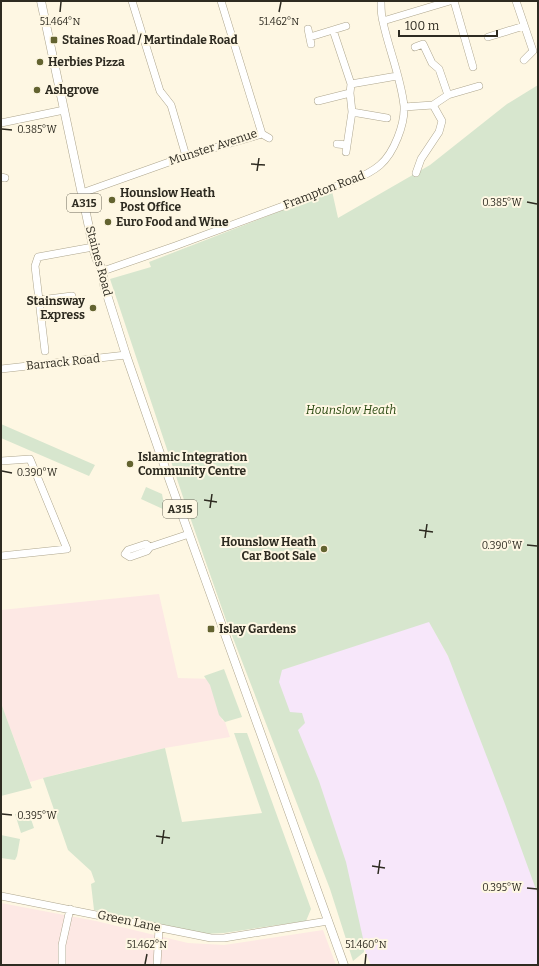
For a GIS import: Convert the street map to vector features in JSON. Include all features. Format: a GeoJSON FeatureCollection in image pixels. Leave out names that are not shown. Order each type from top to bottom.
{"type":"FeatureCollection","features":[{"type":"Feature","properties":{"kind":"main road","name":"Staines Road"},"geometry":{"type":"LineString","coordinates":[[41,1],[93,247],[97,260],[103,271],[104,285],[126,355]]}},
{"type":"Feature","properties":{"kind":"main road","name":"A315"},"geometry":{"type":"LineString","coordinates":[[126,355],[344,965]]}},
{"type":"Feature","properties":{"kind":"street"},"geometry":{"type":"LineString","coordinates":[[132,1],[160,91],[171,105],[186,156]]}},
{"type":"Feature","properties":{"kind":"street","name":"Munster Avenue"},"geometry":{"type":"LineString","coordinates":[[82,193],[186,156],[262,134],[221,1]]}},
{"type":"Feature","properties":{"kind":"street","name":"Frampton Road"},"geometry":{"type":"LineString","coordinates":[[103,271],[130,263],[356,179],[371,172],[382,164],[395,146],[402,127],[404,107],[383,21],[381,1]]}},
{"type":"Feature","properties":{"kind":"street"},"geometry":{"type":"LineString","coordinates":[[383,21],[429,4],[450,1]]}},
{"type":"Feature","properties":{"kind":"street"},"geometry":{"type":"LineString","coordinates":[[454,1],[473,67]]}},
{"type":"Feature","properties":{"kind":"street"},"geometry":{"type":"LineString","coordinates":[[516,1],[524,26],[536,51],[524,60]]}},
{"type":"Feature","properties":{"kind":"street"},"geometry":{"type":"LineString","coordinates":[[309,37],[346,26]]}},
{"type":"Feature","properties":{"kind":"street"},"geometry":{"type":"LineString","coordinates":[[488,37],[524,26]]}},
{"type":"Feature","properties":{"kind":"street"},"geometry":{"type":"LineString","coordinates":[[333,30],[351,84],[350,93],[352,112],[346,149],[336,144]]}},
{"type":"Feature","properties":{"kind":"street"},"geometry":{"type":"LineString","coordinates":[[415,47],[423,44],[432,63],[438,68],[448,95]]}},
{"type":"Feature","properties":{"kind":"street"},"geometry":{"type":"LineString","coordinates":[[351,84],[397,76]]}},
{"type":"Feature","properties":{"kind":"street"},"geometry":{"type":"LineString","coordinates":[[404,107],[433,104],[448,95],[479,86]]}},
{"type":"Feature","properties":{"kind":"street"},"geometry":{"type":"LineString","coordinates":[[318,101],[350,93]]}},
{"type":"Feature","properties":{"kind":"street"},"geometry":{"type":"LineString","coordinates":[[416,173],[421,159],[439,132],[442,121],[433,104]]}},
{"type":"Feature","properties":{"kind":"street"},"geometry":{"type":"LineString","coordinates":[[1,123],[64,110]]}},
{"type":"Feature","properties":{"kind":"street"},"geometry":{"type":"LineString","coordinates":[[352,112],[387,118]]}},
{"type":"Feature","properties":{"kind":"street"},"geometry":{"type":"LineString","coordinates":[[262,134],[269,138]]}},
{"type":"Feature","properties":{"kind":"street"},"geometry":{"type":"LineString","coordinates":[[44,351],[40,300],[35,266],[38,257],[93,247]]}},
{"type":"Feature","properties":{"kind":"street"},"geometry":{"type":"LineString","coordinates":[[40,300],[72,296]]}},
{"type":"Feature","properties":{"kind":"street","name":"Barrack Road"},"geometry":{"type":"LineString","coordinates":[[1,369],[126,355]]}},
{"type":"Feature","properties":{"kind":"street"},"geometry":{"type":"LineString","coordinates":[[1,461],[30,459],[67,548],[1,556]]}},
{"type":"Feature","properties":{"kind":"street"},"geometry":{"type":"LineString","coordinates":[[150,547],[189,534]]}},
{"type":"Feature","properties":{"kind":"street","name":"Green Lane"},"geometry":{"type":"LineString","coordinates":[[1,896],[211,938],[224,938],[328,921]]}},
{"type":"Feature","properties":{"kind":"street"},"geometry":{"type":"LineString","coordinates":[[62,965],[62,945],[70,909]]}},
{"type":"Feature","properties":{"kind":"street"},"geometry":{"type":"LineString","coordinates":[[157,965],[159,928]]}},
{"type":"Feature","properties":{"kind":"shaded area"},"geometry":{"type":"Polygon","coordinates":[[[159,594],[178,678],[213,679],[222,720],[225,722],[230,737],[165,748],[30,782],[1,703],[1,610],[159,594]]]}},
{"type":"Feature","properties":{"kind":"shaded area"},"geometry":{"type":"Polygon","coordinates":[[[429,621],[448,656],[538,808],[538,965],[371,965],[272,673],[429,621]]]}},
{"type":"Feature","properties":{"kind":"shaded area"},"geometry":{"type":"Polygon","coordinates":[[[1,903],[96,921],[188,943],[224,945],[323,930],[336,965],[1,965],[1,903]]]}},
{"type":"Feature","properties":{"kind":"green space","name":"Hounslow Heath"},"geometry":{"type":"Polygon","coordinates":[[[538,85],[538,895],[448,656],[429,622],[282,670],[279,682],[290,712],[302,713],[305,723],[298,730],[319,781],[346,862],[364,943],[364,952],[353,961],[330,889],[226,620],[110,279],[151,267],[149,262],[332,191],[338,218],[430,165],[507,104],[538,85]]]}},
{"type":"Feature","properties":{"kind":"green space"},"geometry":{"type":"Polygon","coordinates":[[[1,424],[95,465],[89,476],[1,438],[1,424]]]}},
{"type":"Feature","properties":{"kind":"green space"},"geometry":{"type":"Polygon","coordinates":[[[146,487],[162,494],[165,510],[141,499],[146,487]]]}},
{"type":"Feature","properties":{"kind":"green space"},"geometry":{"type":"Polygon","coordinates":[[[224,669],[242,717],[225,722],[219,715],[210,685],[204,676],[224,669]]]}},
{"type":"Feature","properties":{"kind":"green space"},"geometry":{"type":"Polygon","coordinates":[[[1,703],[32,788],[1,796],[1,703]]]}},
{"type":"Feature","properties":{"kind":"green space"},"geometry":{"type":"Polygon","coordinates":[[[234,733],[247,733],[311,909],[306,921],[224,933],[205,934],[185,931],[94,910],[91,884],[95,882],[91,871],[68,850],[43,778],[165,748],[182,822],[262,813],[234,733]]]}},
{"type":"Feature","properties":{"kind":"green space"},"geometry":{"type":"Polygon","coordinates":[[[28,810],[34,828],[21,833],[15,814],[28,810]]]}},
{"type":"Feature","properties":{"kind":"green space"},"geometry":{"type":"Polygon","coordinates":[[[1,835],[20,839],[15,860],[1,858],[1,835]]]}},
{"type":"Feature","properties":{"kind":"place","name":"Staines Road / Martindale Road"},"geometry":{"type":"Point","coordinates":[54,40]}},
{"type":"Feature","properties":{"kind":"place","name":"Herbies Pizza"},"geometry":{"type":"Point","coordinates":[40,62]}},
{"type":"Feature","properties":{"kind":"place","name":"Ashgrove"},"geometry":{"type":"Point","coordinates":[37,90]}},
{"type":"Feature","properties":{"kind":"place","name":"Hounslow Heath Post Office"},"geometry":{"type":"Point","coordinates":[112,200]}},
{"type":"Feature","properties":{"kind":"place","name":"Euro Food and Wine"},"geometry":{"type":"Point","coordinates":[108,222]}},
{"type":"Feature","properties":{"kind":"place","name":"Stainsway Express"},"geometry":{"type":"Point","coordinates":[93,308]}},
{"type":"Feature","properties":{"kind":"place","name":"Islamic Integration Community Centre"},"geometry":{"type":"Point","coordinates":[130,464]}},
{"type":"Feature","properties":{"kind":"place","name":"Hounslow Heath Car Boot Sale"},"geometry":{"type":"Point","coordinates":[324,549]}},
{"type":"Feature","properties":{"kind":"place","name":"Islay Gardens"},"geometry":{"type":"Point","coordinates":[211,629]}}]}
